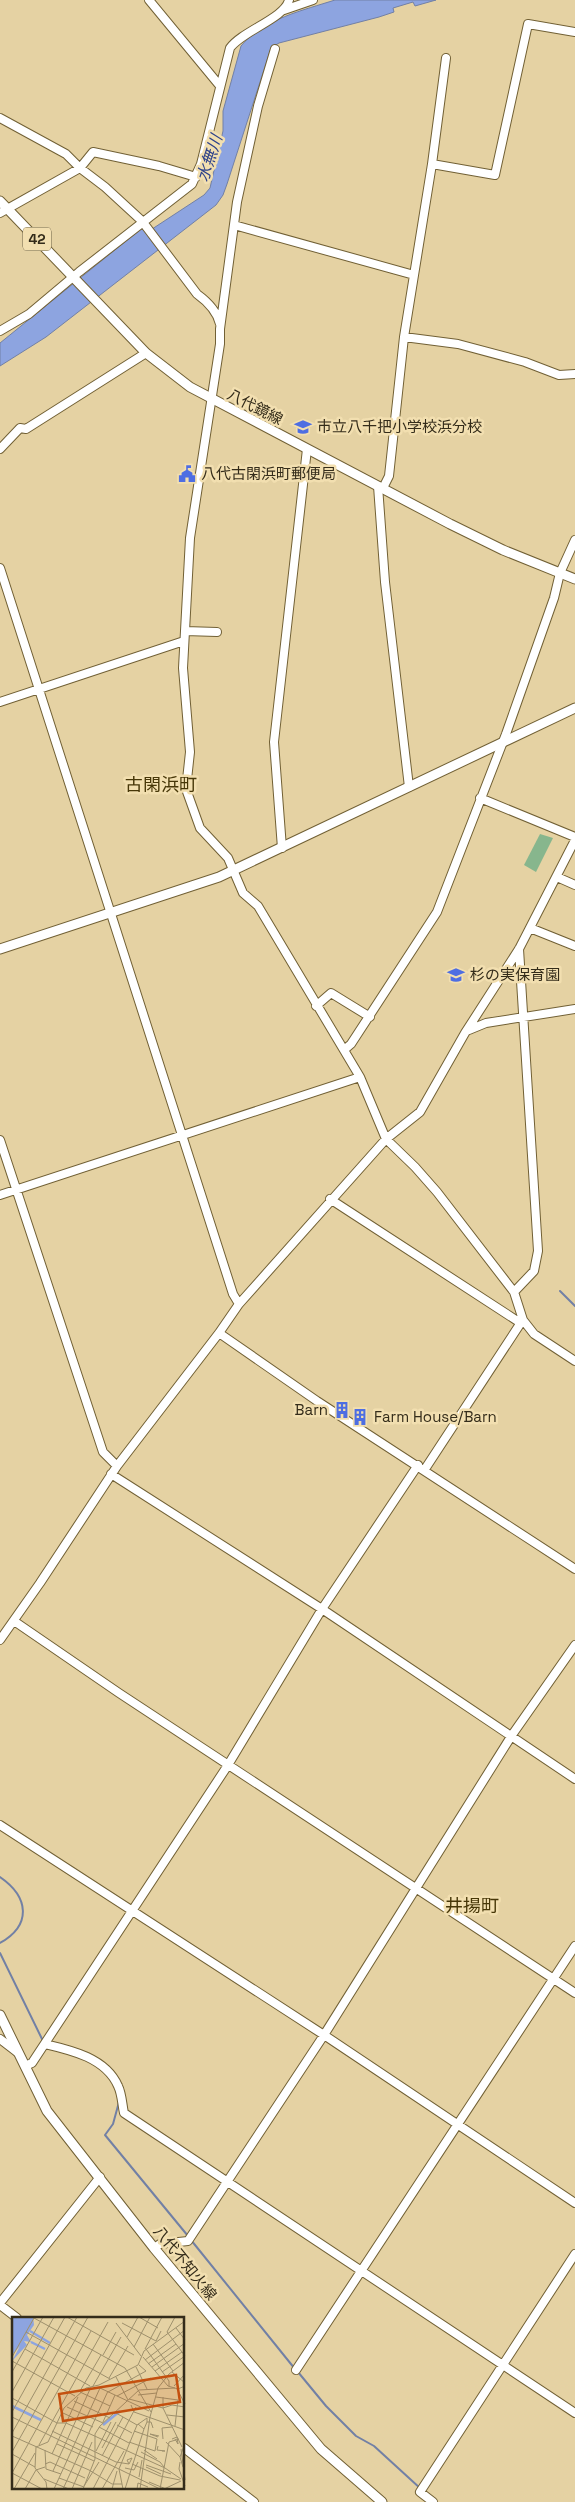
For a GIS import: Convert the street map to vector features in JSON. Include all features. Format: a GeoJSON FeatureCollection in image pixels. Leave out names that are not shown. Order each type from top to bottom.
{"type":"FeatureCollection","features":[{"type":"Feature","properties":{"kind":"main road","name":"八代鏡線"},"geometry":{"type":"LineString","coordinates":[[0,201],[4,211],[74,277],[146,354],[176,377],[211,400],[494,546],[575,579]]}},
{"type":"Feature","properties":{"kind":"main road"},"geometry":{"type":"LineString","coordinates":[[0,949],[219,877],[575,708]]}},
{"type":"Feature","properties":{"kind":"main road","name":"八代不知火線"},"geometry":{"type":"LineString","coordinates":[[0,2015],[16,2052],[47,2111],[154,2248],[321,2449],[382,2502]]}},
{"type":"Feature","properties":{"kind":"street"},"geometry":{"type":"LineString","coordinates":[[149,0],[220,86]]}},
{"type":"Feature","properties":{"kind":"street"},"geometry":{"type":"LineString","coordinates":[[281,11],[288,0]]}},
{"type":"Feature","properties":{"kind":"street"},"geometry":{"type":"LineString","coordinates":[[0,331],[29,314],[142,221],[192,184],[210,132],[230,48],[236,40],[281,11],[313,0]]}},
{"type":"Feature","properties":{"kind":"street"},"geometry":{"type":"LineString","coordinates":[[432,164],[495,175],[528,24],[575,32]]}},
{"type":"Feature","properties":{"kind":"street"},"geometry":{"type":"LineString","coordinates":[[24,2066],[32,2063],[45,2044],[228,1765],[322,1609],[422,1467],[521,1321],[514,1292],[437,1192],[416,1167],[386,1139],[360,1077],[258,906],[243,893],[228,858],[200,828],[186,789],[190,752],[185,705],[184,630],[190,538],[220,344],[220,329],[234,225],[246,158],[275,49]]}},
{"type":"Feature","properties":{"kind":"street"},"geometry":{"type":"LineString","coordinates":[[409,787],[385,582],[380,487],[389,476],[389,462],[396,430],[404,337],[432,164],[446,58]]}},
{"type":"Feature","properties":{"kind":"street"},"geometry":{"type":"LineString","coordinates":[[0,118],[66,154],[142,221],[163,250],[218,317],[220,329]]}},
{"type":"Feature","properties":{"kind":"street"},"geometry":{"type":"LineString","coordinates":[[4,211],[80,168],[93,152],[159,166],[196,177]]}},
{"type":"Feature","properties":{"kind":"street"},"geometry":{"type":"LineString","coordinates":[[234,225],[414,275]]}},
{"type":"Feature","properties":{"kind":"street"},"geometry":{"type":"LineString","coordinates":[[404,337],[458,344],[525,362],[559,375],[575,374]]}},
{"type":"Feature","properties":{"kind":"street"},"geometry":{"type":"LineString","coordinates":[[0,449],[20,428],[26,429],[146,354]]}},
{"type":"Feature","properties":{"kind":"street"},"geometry":{"type":"LineString","coordinates":[[282,848],[274,742],[307,449]]}},
{"type":"Feature","properties":{"kind":"street"},"geometry":{"type":"LineString","coordinates":[[344,1050],[352,1044],[437,912],[554,598],[560,573],[575,540]]}},
{"type":"Feature","properties":{"kind":"street"},"geometry":{"type":"LineString","coordinates":[[0,568],[233,1294],[239,1304]]}},
{"type":"Feature","properties":{"kind":"street"},"geometry":{"type":"LineString","coordinates":[[184,630],[217,632]]}},
{"type":"Feature","properties":{"kind":"street"},"geometry":{"type":"LineString","coordinates":[[0,702],[184,641]]}},
{"type":"Feature","properties":{"kind":"street"},"geometry":{"type":"LineString","coordinates":[[0,1640],[116,1466],[219,1333],[239,1304],[330,1199],[386,1139],[420,1112],[465,1033],[519,949],[575,838],[480,798]]}},
{"type":"Feature","properties":{"kind":"street"},"geometry":{"type":"LineString","coordinates":[[557,877],[575,885]]}},
{"type":"Feature","properties":{"kind":"street"},"geometry":{"type":"LineString","coordinates":[[530,928],[575,946]]}},
{"type":"Feature","properties":{"kind":"street"},"geometry":{"type":"LineString","coordinates":[[514,1292],[534,1271],[538,1250],[519,949]]}},
{"type":"Feature","properties":{"kind":"street"},"geometry":{"type":"LineString","coordinates":[[316,1006],[331,993],[370,1016]]}},
{"type":"Feature","properties":{"kind":"street"},"geometry":{"type":"LineString","coordinates":[[465,1033],[477,1025],[524,1016],[575,1010]]}},
{"type":"Feature","properties":{"kind":"street"},"geometry":{"type":"LineString","coordinates":[[0,1194],[360,1077]]}},
{"type":"Feature","properties":{"kind":"street"},"geometry":{"type":"LineString","coordinates":[[0,1140],[18,1189],[103,1452],[116,1466]]}},
{"type":"Feature","properties":{"kind":"street"},"geometry":{"type":"LineString","coordinates":[[330,1199],[521,1321],[534,1334],[575,1360]]}},
{"type":"Feature","properties":{"kind":"street"},"geometry":{"type":"LineString","coordinates":[[219,1333],[317,1400],[575,1569]]}},
{"type":"Feature","properties":{"kind":"street"},"geometry":{"type":"LineString","coordinates":[[111,1474],[322,1609],[575,1779]]}},
{"type":"Feature","properties":{"kind":"street"},"geometry":{"type":"LineString","coordinates":[[14,1621],[575,1994]]}},
{"type":"Feature","properties":{"kind":"street"},"geometry":{"type":"LineString","coordinates":[[154,2248],[160,2244],[186,2241],[324,2036],[512,1735],[575,1646]]}},
{"type":"Feature","properties":{"kind":"street"},"geometry":{"type":"LineString","coordinates":[[0,1825],[460,2124],[575,2203]]}},
{"type":"Feature","properties":{"kind":"street"},"geometry":{"type":"LineString","coordinates":[[296,2370],[460,2124],[575,1946]]}},
{"type":"Feature","properties":{"kind":"street"},"geometry":{"type":"LineString","coordinates":[[0,2039],[16,2052]]}},
{"type":"Feature","properties":{"kind":"street"},"geometry":{"type":"LineString","coordinates":[[45,2044],[73,2051],[95,2061],[115,2080],[122,2098],[124,2113],[575,2413]]}},
{"type":"Feature","properties":{"kind":"street"},"geometry":{"type":"LineString","coordinates":[[16,2317],[0,2304],[100,2177]]}},
{"type":"Feature","properties":{"kind":"street"},"geometry":{"type":"LineString","coordinates":[[433,2502],[420,2492],[575,2254]]}},
{"type":"Feature","properties":{"kind":"street"},"geometry":{"type":"LineString","coordinates":[[185,2449],[254,2502]]}},
{"type":"Feature","properties":{"kind":"green space"},"geometry":{"type":"Polygon","coordinates":[[[540,834],[553,838],[536,872],[524,865],[540,834]]]}},
{"type":"Feature","properties":{"kind":"water"},"geometry":{"type":"Polygon","coordinates":[[[335,0],[436,0],[415,6],[413,2],[393,8],[394,12],[379,17],[279,43],[271,48],[227,184],[223,195],[216,205],[46,337],[0,366],[0,343],[142,228],[146,233],[204,195],[210,188],[223,131],[223,111],[241,46],[250,37],[272,22],[335,0]]]}},
{"type":"Feature","properties":{"kind":"waterway"},"geometry":{"type":"LineString","coordinates":[[560,1291],[575,1306]]}},
{"type":"Feature","properties":{"kind":"waterway"},"geometry":{"type":"LineString","coordinates":[[0,1877],[17,1893],[23,1911],[18,1928],[0,1943]]}},
{"type":"Feature","properties":{"kind":"waterway"},"geometry":{"type":"LineString","coordinates":[[0,1953],[43,2041]]}},
{"type":"Feature","properties":{"kind":"waterway"},"geometry":{"type":"LineString","coordinates":[[119,2102],[113,2124],[105,2135],[188,2236]]}},
{"type":"Feature","properties":{"kind":"waterway"},"geometry":{"type":"LineString","coordinates":[[191,2240],[295,2369]]}},
{"type":"Feature","properties":{"kind":"waterway"},"geometry":{"type":"LineString","coordinates":[[298,2372],[326,2406],[356,2436],[374,2446],[421,2489]]}},
{"type":"Feature","properties":{"kind":"place","name":"市立八千把小学校浜分校"},"geometry":{"type":"Point","coordinates":[303,427]}},
{"type":"Feature","properties":{"kind":"place","name":"八代古閑浜町郵便局"},"geometry":{"type":"Point","coordinates":[187,474]}},
{"type":"Feature","properties":{"kind":"place","name":"杉の実保育園"},"geometry":{"type":"Point","coordinates":[456,975]}},
{"type":"Feature","properties":{"kind":"place","name":"Barn"},"geometry":{"type":"Point","coordinates":[342,1410]}},
{"type":"Feature","properties":{"kind":"place","name":"Farm House/Barn"},"geometry":{"type":"Point","coordinates":[360,1417]}},
{"type":"Feature","properties":{"kind":"district","name":"古閑浜町"},"geometry":{"type":"Point","coordinates":[161,785]}},
{"type":"Feature","properties":{"kind":"district","name":"井揚町"},"geometry":{"type":"Point","coordinates":[472,1906]}},
{"type":"Feature","properties":{"kind":"water label","name":"水無川"},"geometry":{"type":"Point","coordinates":[209,158]}}]}
